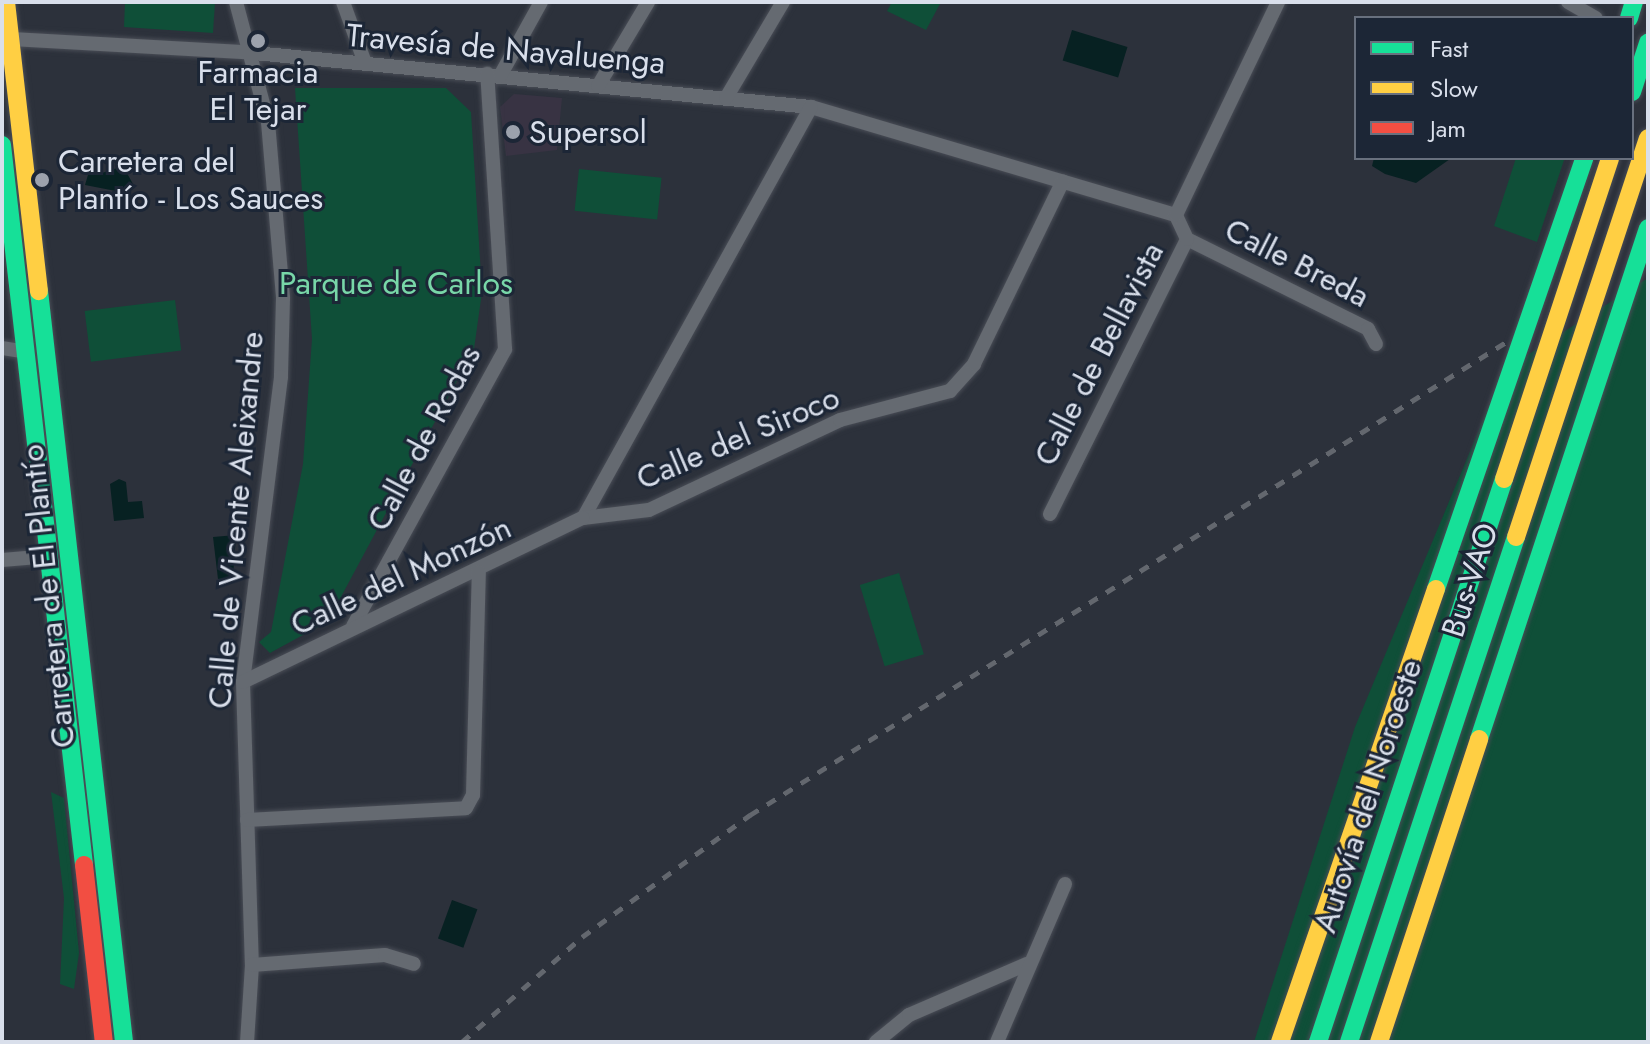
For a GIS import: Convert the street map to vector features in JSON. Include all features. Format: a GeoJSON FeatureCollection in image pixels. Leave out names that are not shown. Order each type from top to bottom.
{"type":"FeatureCollection","features":[{"type":"Feature","properties":{"kind":"main road","name":"Carretera de El Plantío"},"geometry":{"type":"LineString","coordinates":[[6,2],[124,1042]]}},
{"type":"Feature","properties":{"kind":"main road"},"geometry":{"type":"LineString","coordinates":[[1634,86],[1648,43]]}},
{"type":"Feature","properties":{"kind":"main road","name":"Bus-VAO"},"geometry":{"type":"LineString","coordinates":[[1349,1042],[1648,138]]}},
{"type":"Feature","properties":{"kind":"main road","name":"Carretera de El Plantío"},"geometry":{"type":"LineString","coordinates":[[2,145],[104,1042]]}},
{"type":"Feature","properties":{"kind":"main road"},"geometry":{"type":"LineString","coordinates":[[1280,1042],[1583,160]]}},
{"type":"Feature","properties":{"kind":"main road","name":"Autovía del Noroeste"},"geometry":{"type":"LineString","coordinates":[[1318,1042],[1609,160]]}},
{"type":"Feature","properties":{"kind":"main road"},"geometry":{"type":"LineString","coordinates":[[1379,1042],[1648,228]]}},
{"type":"Feature","properties":{"kind":"main road"},"geometry":{"type":"LineString","coordinates":[[1289,1042],[1491,471],[1511,454]]}},
{"type":"Feature","properties":{"kind":"street","name":"Calle de Vicente Aleixandre"},"geometry":{"type":"LineString","coordinates":[[236,2],[268,122],[283,325],[243,682],[252,965],[247,1042]]}},
{"type":"Feature","properties":{"kind":"street"},"geometry":{"type":"LineString","coordinates":[[343,2],[365,63]]}},
{"type":"Feature","properties":{"kind":"street"},"geometry":{"type":"LineString","coordinates":[[494,75],[541,2]]}},
{"type":"Feature","properties":{"kind":"street"},"geometry":{"type":"LineString","coordinates":[[598,86],[648,2]]}},
{"type":"Feature","properties":{"kind":"street"},"geometry":{"type":"LineString","coordinates":[[726,98],[783,2]]}},
{"type":"Feature","properties":{"kind":"street","name":"Calle de Bellavista"},"geometry":{"type":"LineString","coordinates":[[1050,514],[1187,239],[1176,215],[1278,2]]}},
{"type":"Feature","properties":{"kind":"street"},"geometry":{"type":"LineString","coordinates":[[1568,2],[1592,16]]}},
{"type":"Feature","properties":{"kind":"street","name":"Travesía de Navaluenga"},"geometry":{"type":"LineString","coordinates":[[10,39],[365,63],[811,107],[1063,181]]}},
{"type":"Feature","properties":{"kind":"street","name":"Calle de Rodas"},"geometry":{"type":"LineString","coordinates":[[353,626],[505,349],[494,75]]}},
{"type":"Feature","properties":{"kind":"street","name":"Calle del Siroco"},"geometry":{"type":"LineString","coordinates":[[583,518],[811,107]]}},
{"type":"Feature","properties":{"kind":"street"},"geometry":{"type":"LineString","coordinates":[[1063,181],[1176,215]]}},
{"type":"Feature","properties":{"kind":"street","name":"Calle del Siroco"},"geometry":{"type":"LineString","coordinates":[[583,518],[649,510],[840,420],[950,391],[974,364],[1063,181]]}},
{"type":"Feature","properties":{"kind":"street","name":"Calle Breda"},"geometry":{"type":"LineString","coordinates":[[1187,239],[1368,329],[1376,344]]}},
{"type":"Feature","properties":{"kind":"street"},"geometry":{"type":"LineString","coordinates":[[2,348],[26,352]]}},
{"type":"Feature","properties":{"kind":"street","name":"Calle del Monzón"},"geometry":{"type":"LineString","coordinates":[[243,682],[353,626],[479,572],[583,518]]}},
{"type":"Feature","properties":{"kind":"street"},"geometry":{"type":"LineString","coordinates":[[2,560],[50,556]]}},
{"type":"Feature","properties":{"kind":"street"},"geometry":{"type":"LineString","coordinates":[[247,820],[466,808],[473,795],[479,572]]}},
{"type":"Feature","properties":{"kind":"street"},"geometry":{"type":"LineString","coordinates":[[997,1042],[1027,964],[1065,884]]}},
{"type":"Feature","properties":{"kind":"street"},"geometry":{"type":"LineString","coordinates":[[252,965],[385,955],[414,964]]}},
{"type":"Feature","properties":{"kind":"street"},"geometry":{"type":"LineString","coordinates":[[876,1042],[909,1015],[1027,964]]}},
{"type":"Feature","properties":{"kind":"shaded area"},"geometry":{"type":"Polygon","coordinates":[[[1072,30],[1127,47],[1118,78],[1063,61],[1072,30]]]}},
{"type":"Feature","properties":{"kind":"shaded area"},"geometry":{"type":"Polygon","coordinates":[[[514,94],[562,98],[557,150],[506,156],[500,107],[514,94]]]}},
{"type":"Feature","properties":{"kind":"shaded area"},"geometry":{"type":"Polygon","coordinates":[[[1374,160],[1449,160],[1416,183],[1385,174],[1372,166],[1374,160]]]}},
{"type":"Feature","properties":{"kind":"shaded area"},"geometry":{"type":"Polygon","coordinates":[[[123,166],[133,184],[121,192],[85,185],[90,168],[102,173],[123,166]]]}},
{"type":"Feature","properties":{"kind":"shaded area"},"geometry":{"type":"Polygon","coordinates":[[[119,479],[126,482],[128,502],[142,501],[144,518],[114,521],[110,484],[119,479]]]}},
{"type":"Feature","properties":{"kind":"shaded area"},"geometry":{"type":"Polygon","coordinates":[[[236,535],[233,577],[218,579],[213,537],[236,535]]]}},
{"type":"Feature","properties":{"kind":"shaded area"},"geometry":{"type":"Polygon","coordinates":[[[452,900],[477,909],[463,948],[438,939],[452,900]]]}},
{"type":"Feature","properties":{"kind":"green space"},"geometry":{"type":"Polygon","coordinates":[[[125,2],[215,2],[213,33],[124,27],[125,2]]]}},
{"type":"Feature","properties":{"kind":"green space"},"geometry":{"type":"Polygon","coordinates":[[[892,2],[941,2],[926,30],[887,11],[892,2]]]}},
{"type":"Feature","properties":{"kind":"green space","name":"Parque de Carlos"},"geometry":{"type":"Polygon","coordinates":[[[295,88],[446,88],[471,112],[482,292],[474,349],[342,595],[345,612],[270,653],[259,642],[271,632],[303,464],[312,339],[295,88]]]}},
{"type":"Feature","properties":{"kind":"green space"},"geometry":{"type":"Polygon","coordinates":[[[1515,160],[1564,160],[1537,242],[1494,226],[1515,160]]]}},
{"type":"Feature","properties":{"kind":"green space"},"geometry":{"type":"Polygon","coordinates":[[[579,169],[662,178],[657,219],[575,211],[579,169]]]}},
{"type":"Feature","properties":{"kind":"green space"},"geometry":{"type":"Polygon","coordinates":[[[1648,278],[1648,1042],[1254,1042],[1355,727],[1504,370],[1648,278]]]}},
{"type":"Feature","properties":{"kind":"green space"},"geometry":{"type":"Polygon","coordinates":[[[175,300],[181,351],[91,362],[85,311],[175,300]]]}},
{"type":"Feature","properties":{"kind":"green space"},"geometry":{"type":"Polygon","coordinates":[[[899,573],[924,654],[885,666],[860,585],[899,573]]]}},
{"type":"Feature","properties":{"kind":"green space"},"geometry":{"type":"Polygon","coordinates":[[[51,792],[64,798],[79,953],[74,989],[60,984],[64,898],[51,792]]]}},
{"type":"Feature","properties":{"kind":"railway"},"geometry":{"type":"LineString","coordinates":[[462,1042],[582,937],[750,815],[1508,341]]}},
{"type":"Feature","properties":{"kind":"traffic: fast"},"geometry":{"type":"LineString","coordinates":[[1630,16],[1634,2]]}},
{"type":"Feature","properties":{"kind":"traffic: fast"},"geometry":{"type":"LineString","coordinates":[[1634,86],[1648,43]]}},
{"type":"Feature","properties":{"kind":"traffic: fast"},"geometry":{"type":"LineString","coordinates":[[2,145],[84,865]]}},
{"type":"Feature","properties":{"kind":"traffic: fast"},"geometry":{"type":"LineString","coordinates":[[1436,589],[1583,160]]}},
{"type":"Feature","properties":{"kind":"traffic: fast"},"geometry":{"type":"LineString","coordinates":[[1479,739],[1648,228]]}},
{"type":"Feature","properties":{"kind":"traffic: fast"},"geometry":{"type":"LineString","coordinates":[[39,291],[124,1042]]}},
{"type":"Feature","properties":{"kind":"traffic: fast"},"geometry":{"type":"LineString","coordinates":[[1318,1042],[1504,479]]}},
{"type":"Feature","properties":{"kind":"traffic: fast"},"geometry":{"type":"LineString","coordinates":[[1349,1042],[1516,537]]}},
{"type":"Feature","properties":{"kind":"traffic: slow"},"geometry":{"type":"LineString","coordinates":[[6,2],[39,291]]}},
{"type":"Feature","properties":{"kind":"traffic: slow"},"geometry":{"type":"LineString","coordinates":[[1516,537],[1648,138]]}},
{"type":"Feature","properties":{"kind":"traffic: slow"},"geometry":{"type":"LineString","coordinates":[[1504,479],[1609,160]]}},
{"type":"Feature","properties":{"kind":"traffic: slow"},"geometry":{"type":"LineString","coordinates":[[1280,1042],[1436,589]]}},
{"type":"Feature","properties":{"kind":"traffic: slow"},"geometry":{"type":"LineString","coordinates":[[1379,1042],[1479,739]]}},
{"type":"Feature","properties":{"kind":"traffic: jam"},"geometry":{"type":"LineString","coordinates":[[84,865],[104,1042]]}},
{"type":"Feature","properties":{"kind":"place","name":"Farmacia El Tejar"},"geometry":{"type":"Point","coordinates":[258,41]}},
{"type":"Feature","properties":{"kind":"place","name":"Supersol"},"geometry":{"type":"Point","coordinates":[513,132]}},
{"type":"Feature","properties":{"kind":"place","name":"Carretera del Plantío - Los Sauces"},"geometry":{"type":"Point","coordinates":[42,180]}}]}
